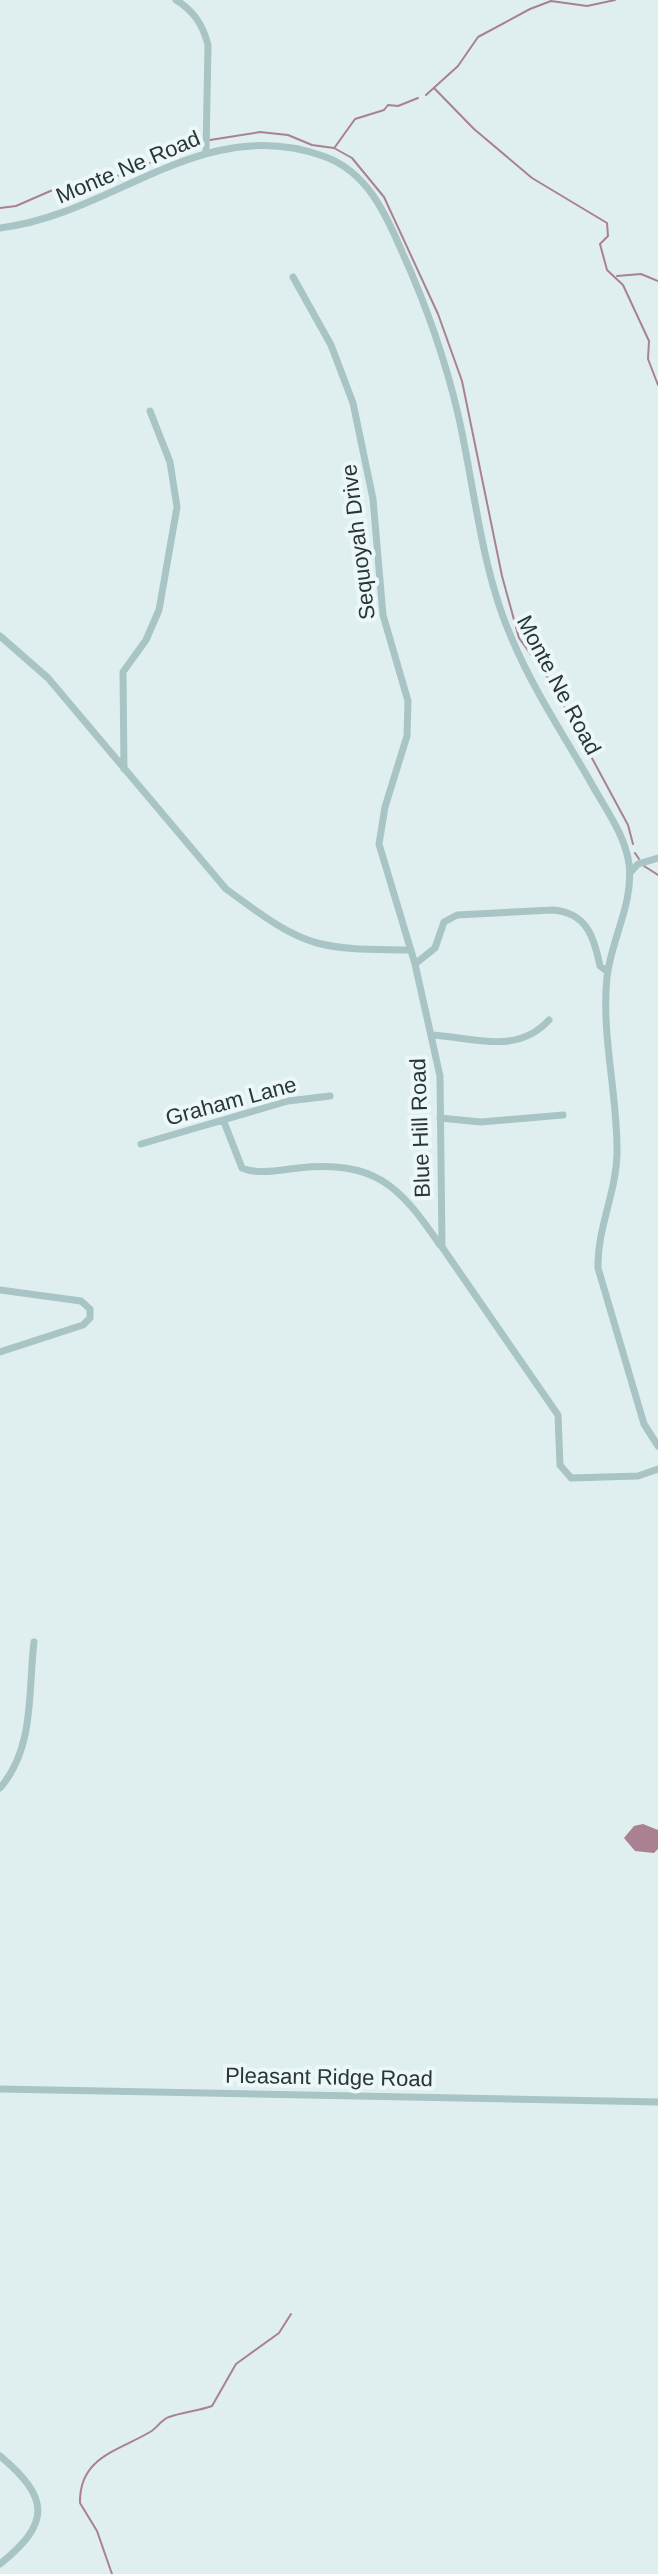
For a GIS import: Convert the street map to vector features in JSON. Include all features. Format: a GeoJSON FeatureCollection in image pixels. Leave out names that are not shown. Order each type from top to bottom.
{"type":"FeatureCollection","features":[{"type":"Feature","properties":{"kind":"street"},"geometry":{"type":"LineString","coordinates":[[176,0],[195,16],[204,29],[208,45],[206,151]]}},
{"type":"Feature","properties":{"kind":"street","name":"Monte Ne Road"},"geometry":{"type":"LineString","coordinates":[[0,228],[65,214],[206,151],[236,145],[265,144],[326,157],[358,177],[390,222],[420,291],[443,360],[491,575],[508,630],[530,677],[609,814],[624,846],[630,873],[626,903],[608,972],[605,1021],[617,1161],[613,1192],[601,1230],[598,1268],[644,1424],[658,1446]]}},
{"type":"Feature","properties":{"kind":"street","name":"Sequoyah Drive"},"geometry":{"type":"LineString","coordinates":[[293,277],[308,301],[349,388],[370,475],[380,595],[410,719],[385,807],[379,844],[411,950]]}},
{"type":"Feature","properties":{"kind":"street"},"geometry":{"type":"LineString","coordinates":[[124,769],[123,672],[146,640],[159,610],[177,507],[170,462],[150,411]]}},
{"type":"Feature","properties":{"kind":"street"},"geometry":{"type":"LineString","coordinates":[[0,636],[37,666],[211,875],[263,916],[321,944],[411,950]]}},
{"type":"Feature","properties":{"kind":"street"},"geometry":{"type":"LineString","coordinates":[[630,873],[638,864],[658,858]]}},
{"type":"Feature","properties":{"kind":"street"},"geometry":{"type":"LineString","coordinates":[[415,964],[435,948],[444,922],[457,915],[553,910],[566,911],[584,922],[595,942],[600,966],[608,972]]}},
{"type":"Feature","properties":{"kind":"street","name":"Blue Hill Road"},"geometry":{"type":"LineString","coordinates":[[411,950],[440,1076],[442,1247]]}},
{"type":"Feature","properties":{"kind":"street"},"geometry":{"type":"LineString","coordinates":[[433,1035],[510,1043],[538,1032],[549,1020]]}},
{"type":"Feature","properties":{"kind":"street","name":"Graham Lane"},"geometry":{"type":"LineString","coordinates":[[141,1144],[288,1101],[330,1096]]}},
{"type":"Feature","properties":{"kind":"street"},"geometry":{"type":"LineString","coordinates":[[440,1118],[481,1122],[563,1115]]}},
{"type":"Feature","properties":{"kind":"street"},"geometry":{"type":"LineString","coordinates":[[224,1122],[242,1168],[269,1171],[326,1165],[378,1177],[393,1186],[416,1210],[558,1415],[560,1465],[571,1478],[638,1476],[658,1469]]}},
{"type":"Feature","properties":{"kind":"street"},"geometry":{"type":"LineString","coordinates":[[0,1290],[69,1298],[88,1304],[90,1309],[90,1318],[83,1325],[0,1352]]}},
{"type":"Feature","properties":{"kind":"street"},"geometry":{"type":"LineString","coordinates":[[0,1788],[16,1765],[25,1738],[34,1642]]}},
{"type":"Feature","properties":{"kind":"street","name":"Pleasant Ridge Road"},"geometry":{"type":"LineString","coordinates":[[0,2089],[658,2102]]}},
{"type":"Feature","properties":{"kind":"street"},"geometry":{"type":"LineString","coordinates":[[0,2456],[34,2489],[39,2504],[33,2533],[0,2564]]}},
{"type":"Feature","properties":{"kind":"shaded area"},"geometry":{"type":"Polygon","coordinates":[[[643,1824],[658,1830],[658,1849],[654,1853],[635,1851],[624,1838],[634,1826],[643,1824]]]}},
{"type":"Feature","properties":{"kind":"waterway"},"geometry":{"type":"LineString","coordinates":[[426,95],[458,66],[478,37],[530,9],[551,1],[587,6],[615,0]]}},
{"type":"Feature","properties":{"kind":"waterway"},"geometry":{"type":"LineString","coordinates":[[434,88],[474,129],[532,178],[607,223],[608,236],[600,244],[607,270],[623,285],[649,341],[648,359],[658,385]]}},
{"type":"Feature","properties":{"kind":"waterway"},"geometry":{"type":"LineString","coordinates":[[335,147],[355,119],[384,110],[388,105],[398,106],[418,98]]}},
{"type":"Feature","properties":{"kind":"waterway"},"geometry":{"type":"LineString","coordinates":[[210,140],[260,132],[288,135],[312,145],[334,148],[352,158],[384,197],[438,314],[462,381],[502,576],[519,638],[551,682],[628,825],[633,844]]}},
{"type":"Feature","properties":{"kind":"waterway"},"geometry":{"type":"LineString","coordinates":[[63,188],[97,184],[202,142]]}},
{"type":"Feature","properties":{"kind":"waterway"},"geometry":{"type":"LineString","coordinates":[[0,208],[16,206],[55,189]]}},
{"type":"Feature","properties":{"kind":"waterway"},"geometry":{"type":"LineString","coordinates":[[617,276],[641,274],[658,281]]}},
{"type":"Feature","properties":{"kind":"waterway"},"geometry":{"type":"LineString","coordinates":[[635,853],[639,859]]}},
{"type":"Feature","properties":{"kind":"waterway"},"geometry":{"type":"LineString","coordinates":[[644,866],[658,875]]}},
{"type":"Feature","properties":{"kind":"waterway"},"geometry":{"type":"LineString","coordinates":[[112,2574],[97,2531],[80,2503],[86,2475],[103,2457],[150,2432],[166,2418],[212,2406],[236,2364],[279,2333],[291,2314]]}}]}
